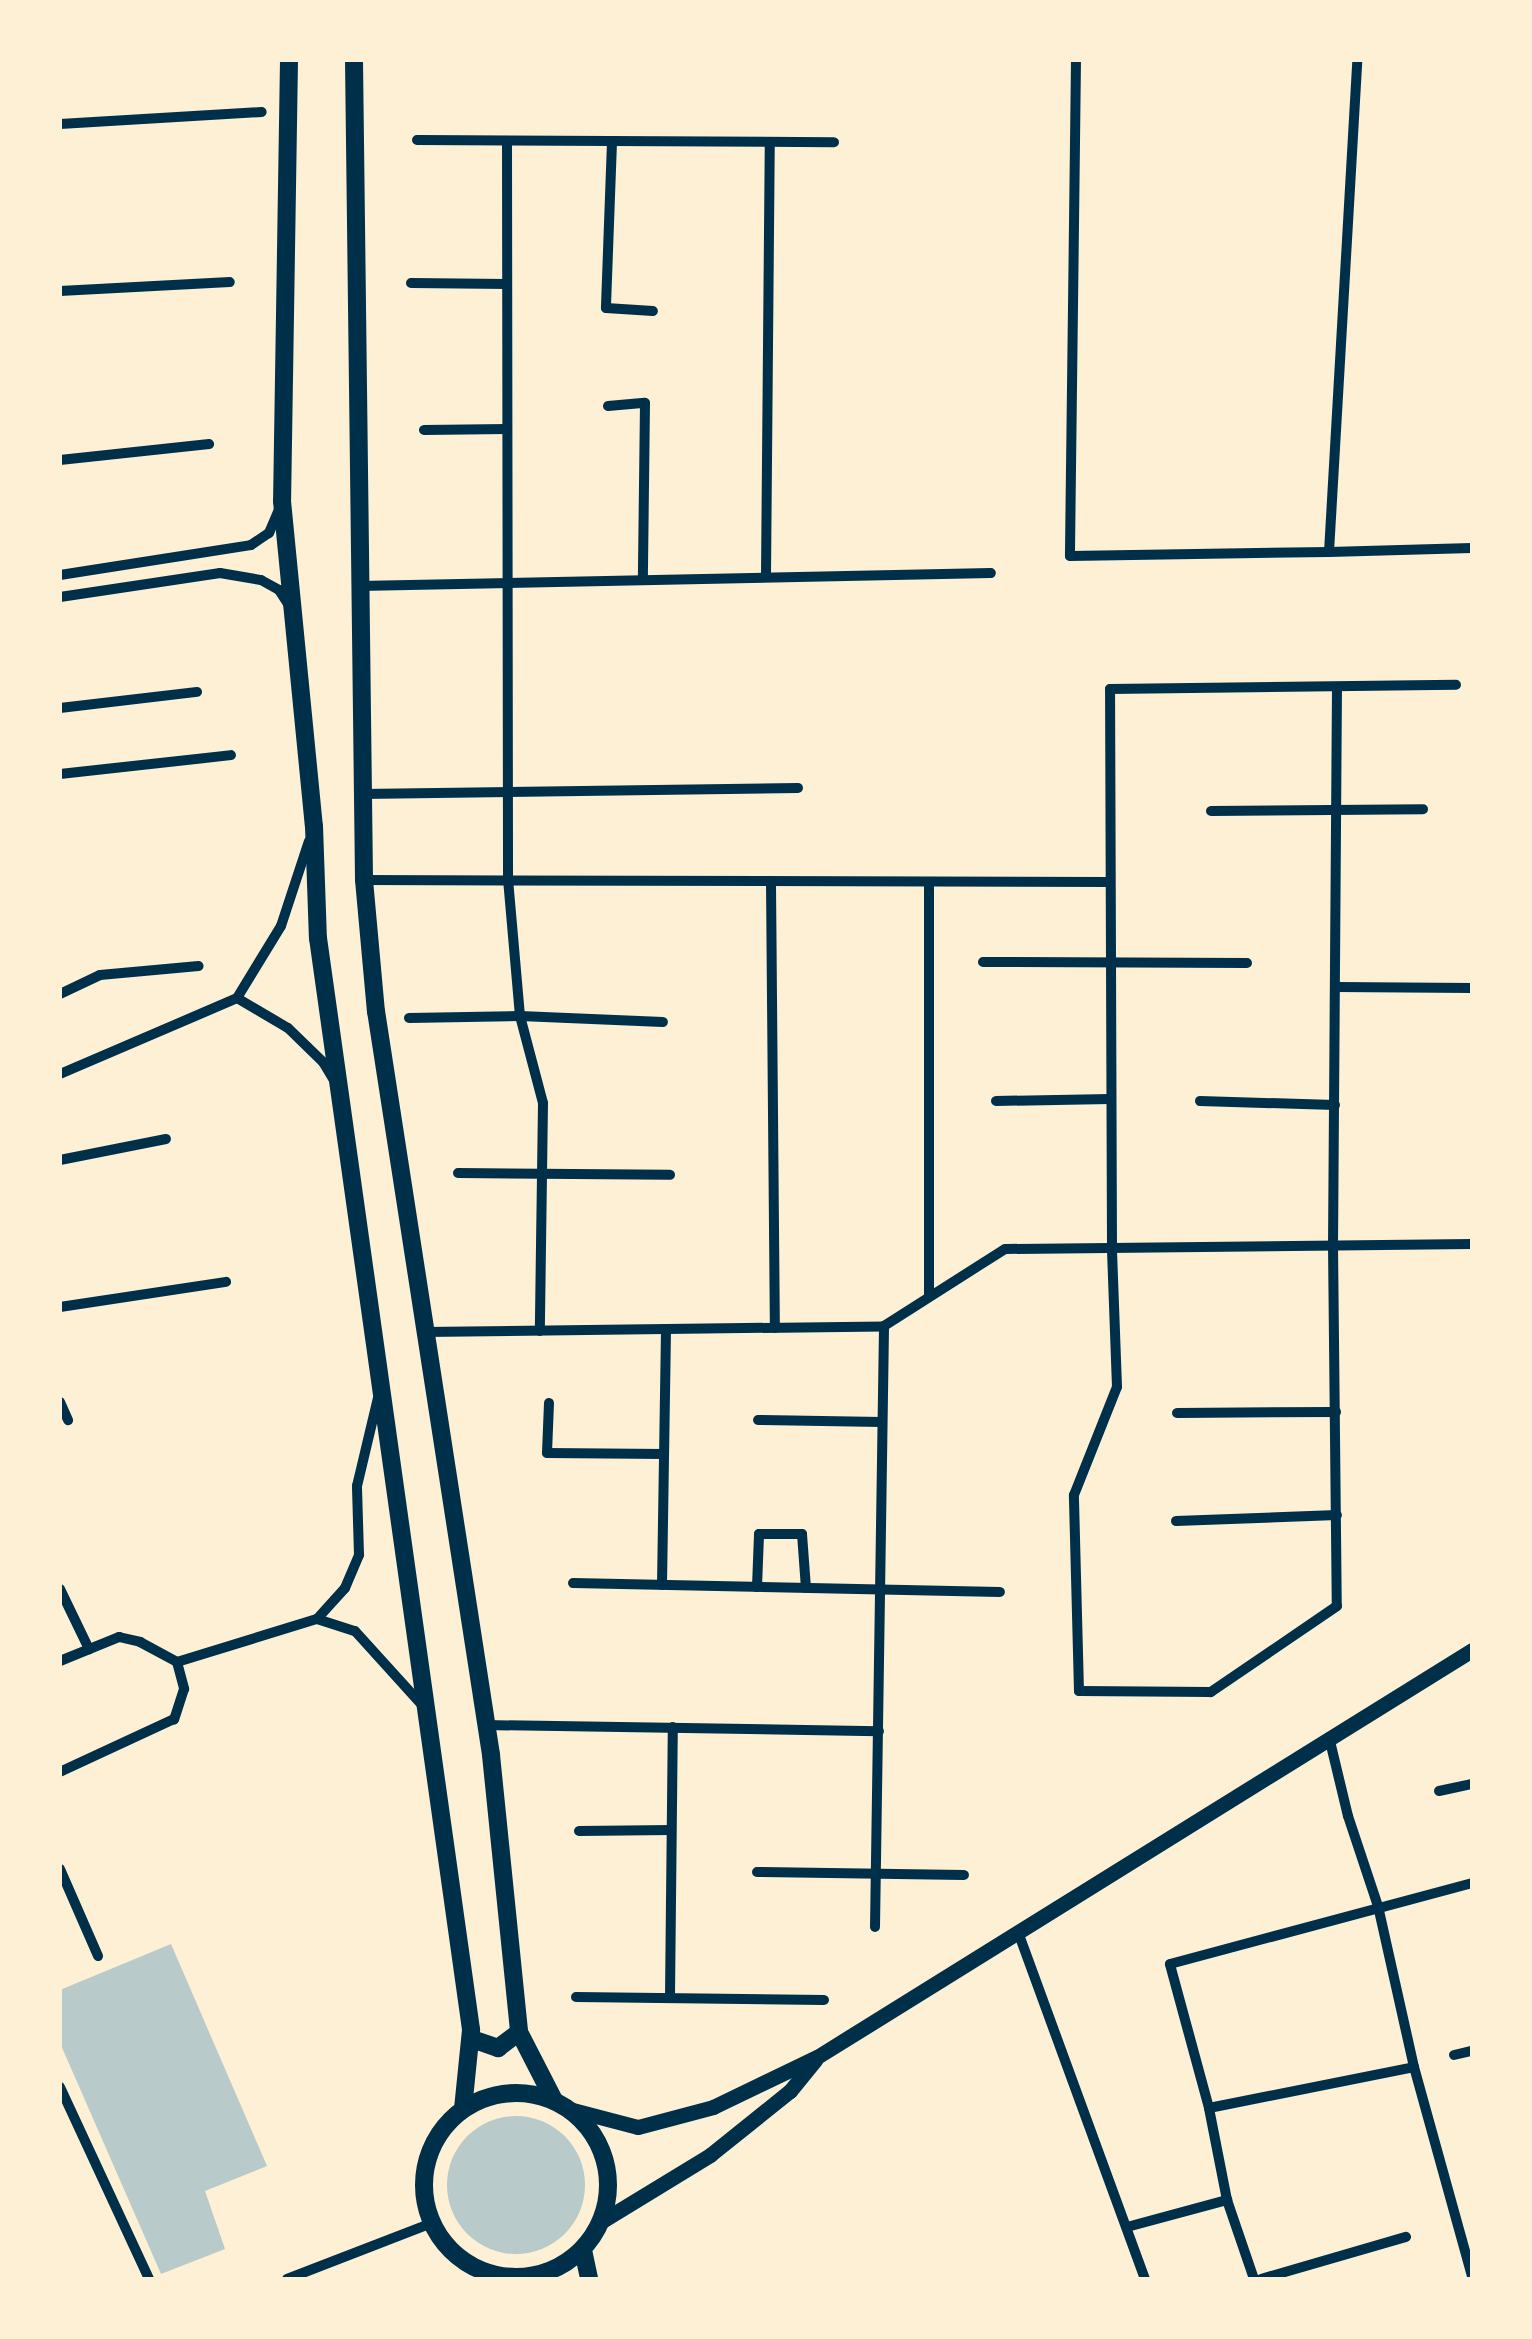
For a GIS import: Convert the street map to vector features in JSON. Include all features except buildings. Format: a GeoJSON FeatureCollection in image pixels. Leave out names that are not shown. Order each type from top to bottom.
{"type":"FeatureCollection","features":[{"type":"Feature","properties":{"kind":"main road"},"geometry":{"type":"LineString","coordinates":[[289,60],[282,501],[314,826],[318,938],[430,1714],[472,2039],[463,2108]]}},
{"type":"Feature","properties":{"kind":"main road"},"geometry":{"type":"LineString","coordinates":[[354,60],[362,794],[364,880],[376,1012],[485,1725],[519,2032],[562,2105],[592,2131],[606,2159],[610,2190],[602,2221],[583,2250],[560,2267],[534,2276],[506,2278],[462,2260],[432,2223],[424,2198],[424,2173],[431,2148],[444,2126],[463,2108],[508,2093],[562,2105]]}},
{"type":"Feature","properties":{"kind":"main road"},"geometry":{"type":"LineString","coordinates":[[472,2039],[498,2048],[519,2032]]}},
{"type":"Feature","properties":{"kind":"main road"},"geometry":{"type":"LineString","coordinates":[[583,2250],[589,2279]]}},
{"type":"Feature","properties":{"kind":"street"},"geometry":{"type":"LineString","coordinates":[[1076,60],[1070,556],[1472,548]]}},
{"type":"Feature","properties":{"kind":"street"},"geometry":{"type":"LineString","coordinates":[[1329,552],[1356,60]]}},
{"type":"Feature","properties":{"kind":"street"},"geometry":{"type":"LineString","coordinates":[[60,124],[262,112]]}},
{"type":"Feature","properties":{"kind":"street"},"geometry":{"type":"LineString","coordinates":[[417,140],[834,142]]}},
{"type":"Feature","properties":{"kind":"street"},"geometry":{"type":"LineString","coordinates":[[508,141],[508,879],[520,1016],[543,1102],[540,1331]]}},
{"type":"Feature","properties":{"kind":"street"},"geometry":{"type":"LineString","coordinates":[[612,142],[606,308],[653,311]]}},
{"type":"Feature","properties":{"kind":"street"},"geometry":{"type":"LineString","coordinates":[[766,575],[770,142]]}},
{"type":"Feature","properties":{"kind":"street"},"geometry":{"type":"LineString","coordinates":[[60,291],[230,282]]}},
{"type":"Feature","properties":{"kind":"street"},"geometry":{"type":"LineString","coordinates":[[410,283],[507,284]]}},
{"type":"Feature","properties":{"kind":"street"},"geometry":{"type":"LineString","coordinates":[[608,406],[645,403],[643,578]]}},
{"type":"Feature","properties":{"kind":"street"},"geometry":{"type":"LineString","coordinates":[[424,430],[507,429]]}},
{"type":"Feature","properties":{"kind":"street"},"geometry":{"type":"LineString","coordinates":[[60,460],[208,444]]}},
{"type":"Feature","properties":{"kind":"street"},"geometry":{"type":"LineString","coordinates":[[60,575],[251,545],[269,533],[282,501]]}},
{"type":"Feature","properties":{"kind":"street"},"geometry":{"type":"LineString","coordinates":[[60,596],[220,573],[261,580],[279,590],[290,607]]}},
{"type":"Feature","properties":{"kind":"street"},"geometry":{"type":"LineString","coordinates":[[359,586],[991,573]]}},
{"type":"Feature","properties":{"kind":"street"},"geometry":{"type":"LineString","coordinates":[[1337,686],[1332,1246],[1337,1606],[1210,1692],[1079,1691],[1074,1495],[1117,1387],[1110,1099],[1110,689],[1337,686],[1456,685]]}},
{"type":"Feature","properties":{"kind":"street"},"geometry":{"type":"LineString","coordinates":[[60,708],[196,692]]}},
{"type":"Feature","properties":{"kind":"street"},"geometry":{"type":"LineString","coordinates":[[60,774],[231,756]]}},
{"type":"Feature","properties":{"kind":"street"},"geometry":{"type":"LineString","coordinates":[[362,794],[798,788]]}},
{"type":"Feature","properties":{"kind":"street"},"geometry":{"type":"LineString","coordinates":[[1211,811],[1423,809]]}},
{"type":"Feature","properties":{"kind":"street"},"geometry":{"type":"LineString","coordinates":[[60,1074],[237,998],[281,926],[314,826]]}},
{"type":"Feature","properties":{"kind":"street"},"geometry":{"type":"LineString","coordinates":[[364,880],[1109,882]]}},
{"type":"Feature","properties":{"kind":"street"},"geometry":{"type":"LineString","coordinates":[[929,883],[929,1294]]}},
{"type":"Feature","properties":{"kind":"street"},"geometry":{"type":"LineString","coordinates":[[771,884],[775,1328]]}},
{"type":"Feature","properties":{"kind":"street"},"geometry":{"type":"LineString","coordinates":[[983,962],[1247,963]]}},
{"type":"Feature","properties":{"kind":"street"},"geometry":{"type":"LineString","coordinates":[[60,994],[100,975],[199,966]]}},
{"type":"Feature","properties":{"kind":"street"},"geometry":{"type":"LineString","coordinates":[[1336,987],[1472,988]]}},
{"type":"Feature","properties":{"kind":"street"},"geometry":{"type":"LineString","coordinates":[[237,998],[288,1028],[323,1062],[341,1093]]}},
{"type":"Feature","properties":{"kind":"street"},"geometry":{"type":"LineString","coordinates":[[408,1018],[520,1016],[664,1022]]}},
{"type":"Feature","properties":{"kind":"street"},"geometry":{"type":"LineString","coordinates":[[996,1101],[1110,1099]]}},
{"type":"Feature","properties":{"kind":"street"},"geometry":{"type":"LineString","coordinates":[[1200,1101],[1336,1105]]}},
{"type":"Feature","properties":{"kind":"street"},"geometry":{"type":"LineString","coordinates":[[60,1160],[166,1139]]}},
{"type":"Feature","properties":{"kind":"street"},"geometry":{"type":"LineString","coordinates":[[458,1173],[670,1175]]}},
{"type":"Feature","properties":{"kind":"street"},"geometry":{"type":"LineString","coordinates":[[424,1332],[884,1326],[1005,1249],[1472,1244]]}},
{"type":"Feature","properties":{"kind":"street"},"geometry":{"type":"LineString","coordinates":[[60,1307],[226,1282]]}},
{"type":"Feature","properties":{"kind":"street"},"geometry":{"type":"LineString","coordinates":[[876,1927],[884,1326]]}},
{"type":"Feature","properties":{"kind":"street"},"geometry":{"type":"LineString","coordinates":[[662,1584],[666,1329]]}},
{"type":"Feature","properties":{"kind":"street"},"geometry":{"type":"LineString","coordinates":[[60,1661],[118,1637],[140,1642],[177,1662],[317,1619],[345,1588],[358,1555],[356,1486],[382,1382]]}},
{"type":"Feature","properties":{"kind":"street"},"geometry":{"type":"LineString","coordinates":[[60,1402],[68,1420]]}},
{"type":"Feature","properties":{"kind":"street"},"geometry":{"type":"LineString","coordinates":[[549,1403],[547,1453],[664,1454]]}},
{"type":"Feature","properties":{"kind":"street"},"geometry":{"type":"LineString","coordinates":[[1176,1413],[1336,1412]]}},
{"type":"Feature","properties":{"kind":"street"},"geometry":{"type":"LineString","coordinates":[[758,1420],[882,1422]]}},
{"type":"Feature","properties":{"kind":"street"},"geometry":{"type":"LineString","coordinates":[[1176,1521],[1336,1516]]}},
{"type":"Feature","properties":{"kind":"street"},"geometry":{"type":"LineString","coordinates":[[757,1587],[759,1534],[802,1534],[806,1588]]}},
{"type":"Feature","properties":{"kind":"street"},"geometry":{"type":"LineString","coordinates":[[574,1582],[1000,1592]]}},
{"type":"Feature","properties":{"kind":"street"},"geometry":{"type":"LineString","coordinates":[[60,1588],[89,1649]]}},
{"type":"Feature","properties":{"kind":"street"},"geometry":{"type":"LineString","coordinates":[[317,1619],[355,1631],[430,1714]]}},
{"type":"Feature","properties":{"kind":"street"},"geometry":{"type":"LineString","coordinates":[[562,2105],[638,2127],[713,2108],[817,2057],[1472,1650]]}},
{"type":"Feature","properties":{"kind":"street"},"geometry":{"type":"LineString","coordinates":[[60,1772],[174,1718],[184,1689],[177,1662]]}},
{"type":"Feature","properties":{"kind":"street"},"geometry":{"type":"LineString","coordinates":[[485,1725],[878,1732]]}},
{"type":"Feature","properties":{"kind":"street"},"geometry":{"type":"LineString","coordinates":[[670,1996],[672,1726]]}},
{"type":"Feature","properties":{"kind":"street"},"geometry":{"type":"LineString","coordinates":[[1329,1737],[1378,1906],[1414,2068],[1472,2276]]}},
{"type":"Feature","properties":{"kind":"street"},"geometry":{"type":"LineString","coordinates":[[1439,1792],[1472,1784]]}},
{"type":"Feature","properties":{"kind":"street"},"geometry":{"type":"LineString","coordinates":[[579,1831],[671,1830]]}},
{"type":"Feature","properties":{"kind":"street"},"geometry":{"type":"LineString","coordinates":[[60,1869],[98,1956]]}},
{"type":"Feature","properties":{"kind":"street"},"geometry":{"type":"LineString","coordinates":[[757,1872],[877,1877],[964,1875]]}},
{"type":"Feature","properties":{"kind":"street"},"geometry":{"type":"LineString","coordinates":[[1406,2237],[1258,2279],[1227,2200],[1208,2108],[1170,1964],[1472,1882]]}},
{"type":"Feature","properties":{"kind":"street"},"geometry":{"type":"LineString","coordinates":[[1018,1932],[1145,2279]]}},
{"type":"Feature","properties":{"kind":"street"},"geometry":{"type":"LineString","coordinates":[[576,1997],[824,2000]]}},
{"type":"Feature","properties":{"kind":"street"},"geometry":{"type":"LineString","coordinates":[[1454,2055],[1472,2051]]}},
{"type":"Feature","properties":{"kind":"street"},"geometry":{"type":"LineString","coordinates":[[602,2221],[710,2155],[790,2091],[817,2057]]}},
{"type":"Feature","properties":{"kind":"street"},"geometry":{"type":"LineString","coordinates":[[1208,2108],[1414,2068]]}},
{"type":"Feature","properties":{"kind":"street"},"geometry":{"type":"LineString","coordinates":[[60,2087],[149,2279]]}},
{"type":"Feature","properties":{"kind":"street"},"geometry":{"type":"LineString","coordinates":[[1127,2228],[1227,2200]]}},
{"type":"Feature","properties":{"kind":"street"},"geometry":{"type":"LineString","coordinates":[[287,2279],[432,2223]]}},
{"type":"Feature","properties":{"kind":"street"},"geometry":{"type":"LineString","coordinates":[[1459,2229],[1472,2225]]}},
{"type":"Feature","properties":{"kind":"shaded area"},"geometry":{"type":"Polygon","coordinates":[[[171,1944],[267,2166],[205,2191],[225,2249],[161,2274],[60,2043],[60,1990],[171,1944]]]}},
{"type":"Feature","properties":{"kind":"shaded area"},"geometry":{"type":"Polygon","coordinates":[[[516,2116],[542,2121],[565,2136],[580,2159],[585,2185],[580,2211],[565,2234],[542,2249],[516,2254],[490,2249],[467,2234],[452,2211],[447,2185],[452,2159],[467,2136],[490,2121],[516,2116]]]}}]}
